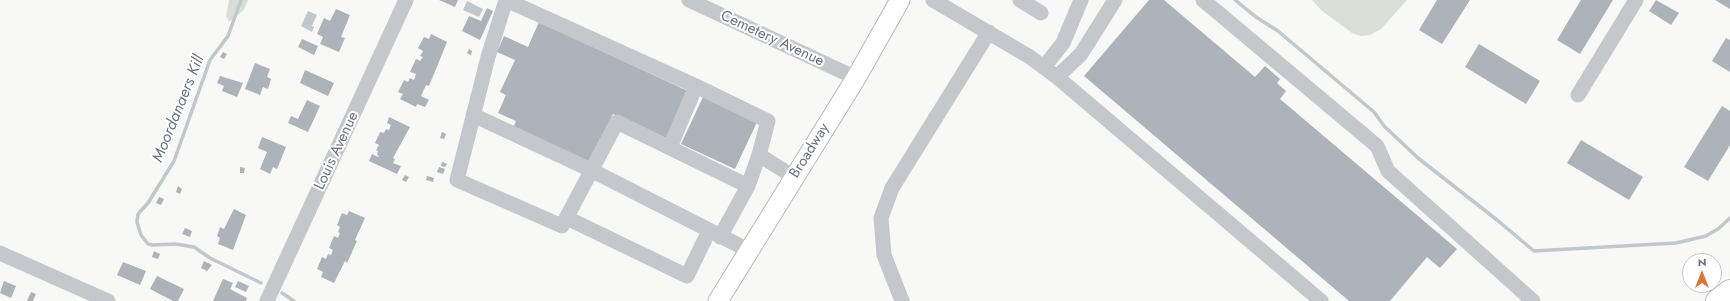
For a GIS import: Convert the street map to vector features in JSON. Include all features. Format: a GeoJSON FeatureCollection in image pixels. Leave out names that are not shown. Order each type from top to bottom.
{"type":"FeatureCollection","features":[{"type":"Feature","properties":{"kind":"highway"},"geometry":{"type":"LineString","coordinates":[[1718,301],[1730,291]]}},
{"type":"Feature","properties":{"kind":"main road","name":"Broadway"},"geometry":{"type":"LineString","coordinates":[[718,301],[748,250],[856,78],[899,0]]}},
{"type":"Feature","properties":{"kind":"street","name":"Louis Avenue"},"geometry":{"type":"LineString","coordinates":[[267,301],[406,0]]}},
{"type":"Feature","properties":{"kind":"street"},"geometry":{"type":"LineString","coordinates":[[567,218],[687,276],[748,186],[759,155],[768,121],[696,86],[506,0],[488,57],[457,180],[562,226],[617,122],[748,186]]}},
{"type":"Feature","properties":{"kind":"street","name":"Cemetery Avenue"},"geometry":{"type":"LineString","coordinates":[[689,0],[856,78]]}},
{"type":"Feature","properties":{"kind":"street"},"geometry":{"type":"LineString","coordinates":[[933,0],[989,32],[1057,77],[1321,301]]}},
{"type":"Feature","properties":{"kind":"street"},"geometry":{"type":"LineString","coordinates":[[1020,0],[1041,13]]}},
{"type":"Feature","properties":{"kind":"street"},"geometry":{"type":"LineString","coordinates":[[1044,67],[1063,43],[1081,0]]}},
{"type":"Feature","properties":{"kind":"street"},"geometry":{"type":"LineString","coordinates":[[1057,77],[1081,54],[1115,0]]}},
{"type":"Feature","properties":{"kind":"street"},"geometry":{"type":"LineString","coordinates":[[1203,0],[1377,146],[1388,171],[1533,301]]}},
{"type":"Feature","properties":{"kind":"street"},"geometry":{"type":"LineString","coordinates":[[1578,95],[1636,0]]}},
{"type":"Feature","properties":{"kind":"street"},"geometry":{"type":"LineString","coordinates":[[902,301],[884,255],[881,218],[892,188],[989,32]]}},
{"type":"Feature","properties":{"kind":"street"},"geometry":{"type":"LineString","coordinates":[[670,147],[696,86]]}},
{"type":"Feature","properties":{"kind":"street"},"geometry":{"type":"LineString","coordinates":[[473,115],[592,170],[748,250]]}},
{"type":"Feature","properties":{"kind":"street"},"geometry":{"type":"LineString","coordinates":[[759,155],[794,176]]}},
{"type":"Feature","properties":{"kind":"street"},"geometry":{"type":"LineString","coordinates":[[0,253],[108,301]]}},
{"type":"Feature","properties":{"kind":"shaded area"},"geometry":{"type":"Polygon","coordinates":[[[229,0],[248,0],[244,10],[229,22],[226,16],[229,0]]]}},
{"type":"Feature","properties":{"kind":"shaded area"},"geometry":{"type":"Polygon","coordinates":[[[1312,0],[1407,0],[1381,29],[1370,35],[1361,36],[1352,33],[1321,10],[1312,0]]]}},
{"type":"Feature","properties":{"kind":"shaded area"},"geometry":{"type":"Polygon","coordinates":[[[467,1],[483,9],[479,17],[463,10],[467,1]]]}},
{"type":"Feature","properties":{"kind":"shaded area"},"geometry":{"type":"Polygon","coordinates":[[[308,11],[317,15],[312,26],[314,27],[312,32],[301,26],[308,11]]]}},
{"type":"Feature","properties":{"kind":"building"},"geometry":{"type":"Polygon","coordinates":[[[439,0],[458,0],[455,7],[439,0]]]}},
{"type":"Feature","properties":{"kind":"building"},"geometry":{"type":"Polygon","coordinates":[[[1149,0],[1164,0],[1255,77],[1265,66],[1280,79],[1277,83],[1286,91],[1280,99],[1457,249],[1440,268],[1427,257],[1390,301],[1349,301],[1084,76],[1149,0]]]}},
{"type":"Feature","properties":{"kind":"building"},"geometry":{"type":"Polygon","coordinates":[[[1437,0],[1470,0],[1442,44],[1419,30],[1437,0]]]}},
{"type":"Feature","properties":{"kind":"building"},"geometry":{"type":"Polygon","coordinates":[[[1581,0],[1613,0],[1580,54],[1557,40],[1581,0]]]}},
{"type":"Feature","properties":{"kind":"building"},"geometry":{"type":"Polygon","coordinates":[[[1656,0],[1679,13],[1671,25],[1649,11],[1656,0]]]}},
{"type":"Feature","properties":{"kind":"building"},"geometry":{"type":"Polygon","coordinates":[[[1715,0],[1730,0],[1730,9],[1715,0]]]}},
{"type":"Feature","properties":{"kind":"building"},"geometry":{"type":"Polygon","coordinates":[[[487,8],[493,11],[480,40],[462,31],[469,16],[481,21],[487,8]]]}},
{"type":"Feature","properties":{"kind":"building"},"geometry":{"type":"Polygon","coordinates":[[[336,9],[350,15],[341,37],[345,38],[339,52],[320,44],[323,37],[317,34],[324,18],[330,21],[336,9]]]}},
{"type":"Feature","properties":{"kind":"building"},"geometry":{"type":"Polygon","coordinates":[[[539,22],[688,91],[666,138],[613,114],[590,163],[513,128],[516,121],[498,113],[506,95],[500,92],[515,60],[497,52],[504,36],[528,47],[539,22]]]}},
{"type":"Feature","properties":{"kind":"building"},"geometry":{"type":"Polygon","coordinates":[[[431,34],[447,42],[429,86],[426,85],[421,96],[429,100],[425,107],[417,104],[416,107],[400,99],[403,94],[398,92],[404,80],[408,82],[410,78],[414,80],[416,74],[410,72],[416,59],[420,61],[423,57],[420,56],[423,51],[418,48],[424,37],[429,39],[431,34]]]}},
{"type":"Feature","properties":{"kind":"building"},"geometry":{"type":"Polygon","coordinates":[[[1726,38],[1730,40],[1730,72],[1712,61],[1726,38]]]}},
{"type":"Feature","properties":{"kind":"building"},"geometry":{"type":"Polygon","coordinates":[[[302,39],[318,46],[314,55],[298,47],[302,39]]]}},
{"type":"Feature","properties":{"kind":"building"},"geometry":{"type":"Polygon","coordinates":[[[1479,44],[1540,81],[1526,104],[1465,67],[1479,44]]]}},
{"type":"Feature","properties":{"kind":"building"},"geometry":{"type":"Polygon","coordinates":[[[469,49],[472,51],[471,55],[467,53],[469,49]]]}},
{"type":"Feature","properties":{"kind":"building"},"geometry":{"type":"Polygon","coordinates":[[[223,52],[227,54],[224,59],[220,57],[223,52]]]}},
{"type":"Feature","properties":{"kind":"building"},"geometry":{"type":"Polygon","coordinates":[[[255,63],[270,69],[267,77],[271,79],[268,89],[263,87],[260,95],[245,89],[255,63]]]}},
{"type":"Feature","properties":{"kind":"building"},"geometry":{"type":"Polygon","coordinates":[[[305,70],[334,83],[328,96],[300,83],[305,70]]]}},
{"type":"Feature","properties":{"kind":"building"},"geometry":{"type":"Polygon","coordinates":[[[220,76],[243,83],[237,97],[222,91],[224,86],[217,83],[220,76]]]}},
{"type":"Feature","properties":{"kind":"building"},"geometry":{"type":"Polygon","coordinates":[[[703,97],[757,122],[735,169],[681,144],[703,97]]]}},
{"type":"Feature","properties":{"kind":"building"},"geometry":{"type":"Polygon","coordinates":[[[307,100],[320,106],[308,132],[288,123],[291,116],[298,119],[307,100]]]}},
{"type":"Feature","properties":{"kind":"building"},"geometry":{"type":"Polygon","coordinates":[[[1722,106],[1730,111],[1730,145],[1708,181],[1684,167],[1722,106]]]}},
{"type":"Feature","properties":{"kind":"building"},"geometry":{"type":"Polygon","coordinates":[[[389,117],[410,127],[393,158],[395,159],[393,163],[401,166],[397,174],[369,161],[372,154],[378,157],[379,156],[377,155],[378,151],[376,150],[379,145],[375,143],[380,132],[384,133],[386,129],[389,130],[391,125],[387,123],[389,117]]]}},
{"type":"Feature","properties":{"kind":"building"},"geometry":{"type":"Polygon","coordinates":[[[442,132],[446,134],[444,139],[440,138],[442,132]]]}},
{"type":"Feature","properties":{"kind":"building"},"geometry":{"type":"Polygon","coordinates":[[[262,137],[286,147],[277,169],[273,167],[270,174],[260,169],[267,152],[258,148],[262,137]]]}},
{"type":"Feature","properties":{"kind":"building"},"geometry":{"type":"Polygon","coordinates":[[[1581,140],[1643,177],[1629,200],[1567,163],[1581,140]]]}},
{"type":"Feature","properties":{"kind":"building"},"geometry":{"type":"Polygon","coordinates":[[[442,162],[447,164],[445,167],[441,166],[442,162]]]}},
{"type":"Feature","properties":{"kind":"building"},"geometry":{"type":"Polygon","coordinates":[[[240,167],[245,168],[244,173],[240,173],[240,167]]]}},
{"type":"Feature","properties":{"kind":"building"},"geometry":{"type":"Polygon","coordinates":[[[439,167],[445,169],[443,174],[437,172],[439,167]]]}},
{"type":"Feature","properties":{"kind":"building"},"geometry":{"type":"Polygon","coordinates":[[[405,175],[409,177],[406,182],[402,180],[405,175]]]}},
{"type":"Feature","properties":{"kind":"building"},"geometry":{"type":"Polygon","coordinates":[[[427,176],[434,178],[433,182],[426,180],[427,176]]]}},
{"type":"Feature","properties":{"kind":"building"},"geometry":{"type":"Polygon","coordinates":[[[178,186],[182,189],[180,194],[176,192],[178,186]]]}},
{"type":"Feature","properties":{"kind":"building"},"geometry":{"type":"Polygon","coordinates":[[[159,197],[164,199],[161,205],[156,203],[159,197]]]}},
{"type":"Feature","properties":{"kind":"building"},"geometry":{"type":"Polygon","coordinates":[[[234,209],[246,215],[233,250],[218,244],[220,238],[217,236],[220,227],[224,229],[234,209]]]}},
{"type":"Feature","properties":{"kind":"building"},"geometry":{"type":"Polygon","coordinates":[[[349,211],[365,218],[347,263],[345,261],[334,283],[321,277],[323,272],[317,269],[322,257],[326,259],[328,254],[331,255],[333,250],[329,248],[334,236],[338,238],[340,233],[338,232],[340,227],[337,225],[342,213],[347,215],[349,211]]]}},
{"type":"Feature","properties":{"kind":"building"},"geometry":{"type":"Polygon","coordinates":[[[185,228],[192,231],[190,237],[182,234],[185,228]]]}},
{"type":"Feature","properties":{"kind":"building"},"geometry":{"type":"Polygon","coordinates":[[[154,251],[160,254],[158,259],[152,257],[154,251]]]}},
{"type":"Feature","properties":{"kind":"building"},"geometry":{"type":"Polygon","coordinates":[[[204,261],[212,265],[207,271],[201,268],[204,261]]]}},
{"type":"Feature","properties":{"kind":"building"},"geometry":{"type":"Polygon","coordinates":[[[123,262],[146,271],[140,285],[117,275],[123,262]]]}},
{"type":"Feature","properties":{"kind":"building"},"geometry":{"type":"Polygon","coordinates":[[[157,276],[184,289],[178,301],[173,301],[150,289],[157,276]]]}},
{"type":"Feature","properties":{"kind":"building"},"geometry":{"type":"Polygon","coordinates":[[[223,279],[233,283],[230,289],[247,298],[246,301],[213,301],[223,279]]]}},
{"type":"Feature","properties":{"kind":"building"},"geometry":{"type":"Polygon","coordinates":[[[4,281],[16,286],[11,298],[0,293],[4,281]]]}},
{"type":"Feature","properties":{"kind":"building"},"geometry":{"type":"Polygon","coordinates":[[[238,281],[249,286],[246,292],[235,287],[238,281]]]}},
{"type":"Feature","properties":{"kind":"building"},"geometry":{"type":"Polygon","coordinates":[[[31,292],[36,294],[33,301],[27,301],[31,292]]]}},
{"type":"Feature","properties":{"kind":"waterway","name":"Moordanaers Kill"},"geometry":{"type":"LineString","coordinates":[[241,0],[228,36],[210,60],[174,161],[148,203],[138,214],[137,222],[141,235],[148,244],[175,244],[194,247],[210,258],[261,283]]}},
{"type":"Feature","properties":{"kind":"waterway"},"geometry":{"type":"LineString","coordinates":[[1235,0],[1256,17],[1278,31],[1374,112],[1384,126],[1418,158],[1534,251],[1676,243],[1706,236],[1718,229],[1730,218]]}},
{"type":"Feature","properties":{"kind":"waterway","name":"Moordanaers Kill"},"geometry":{"type":"LineString","coordinates":[[282,293],[294,301]]}}]}
